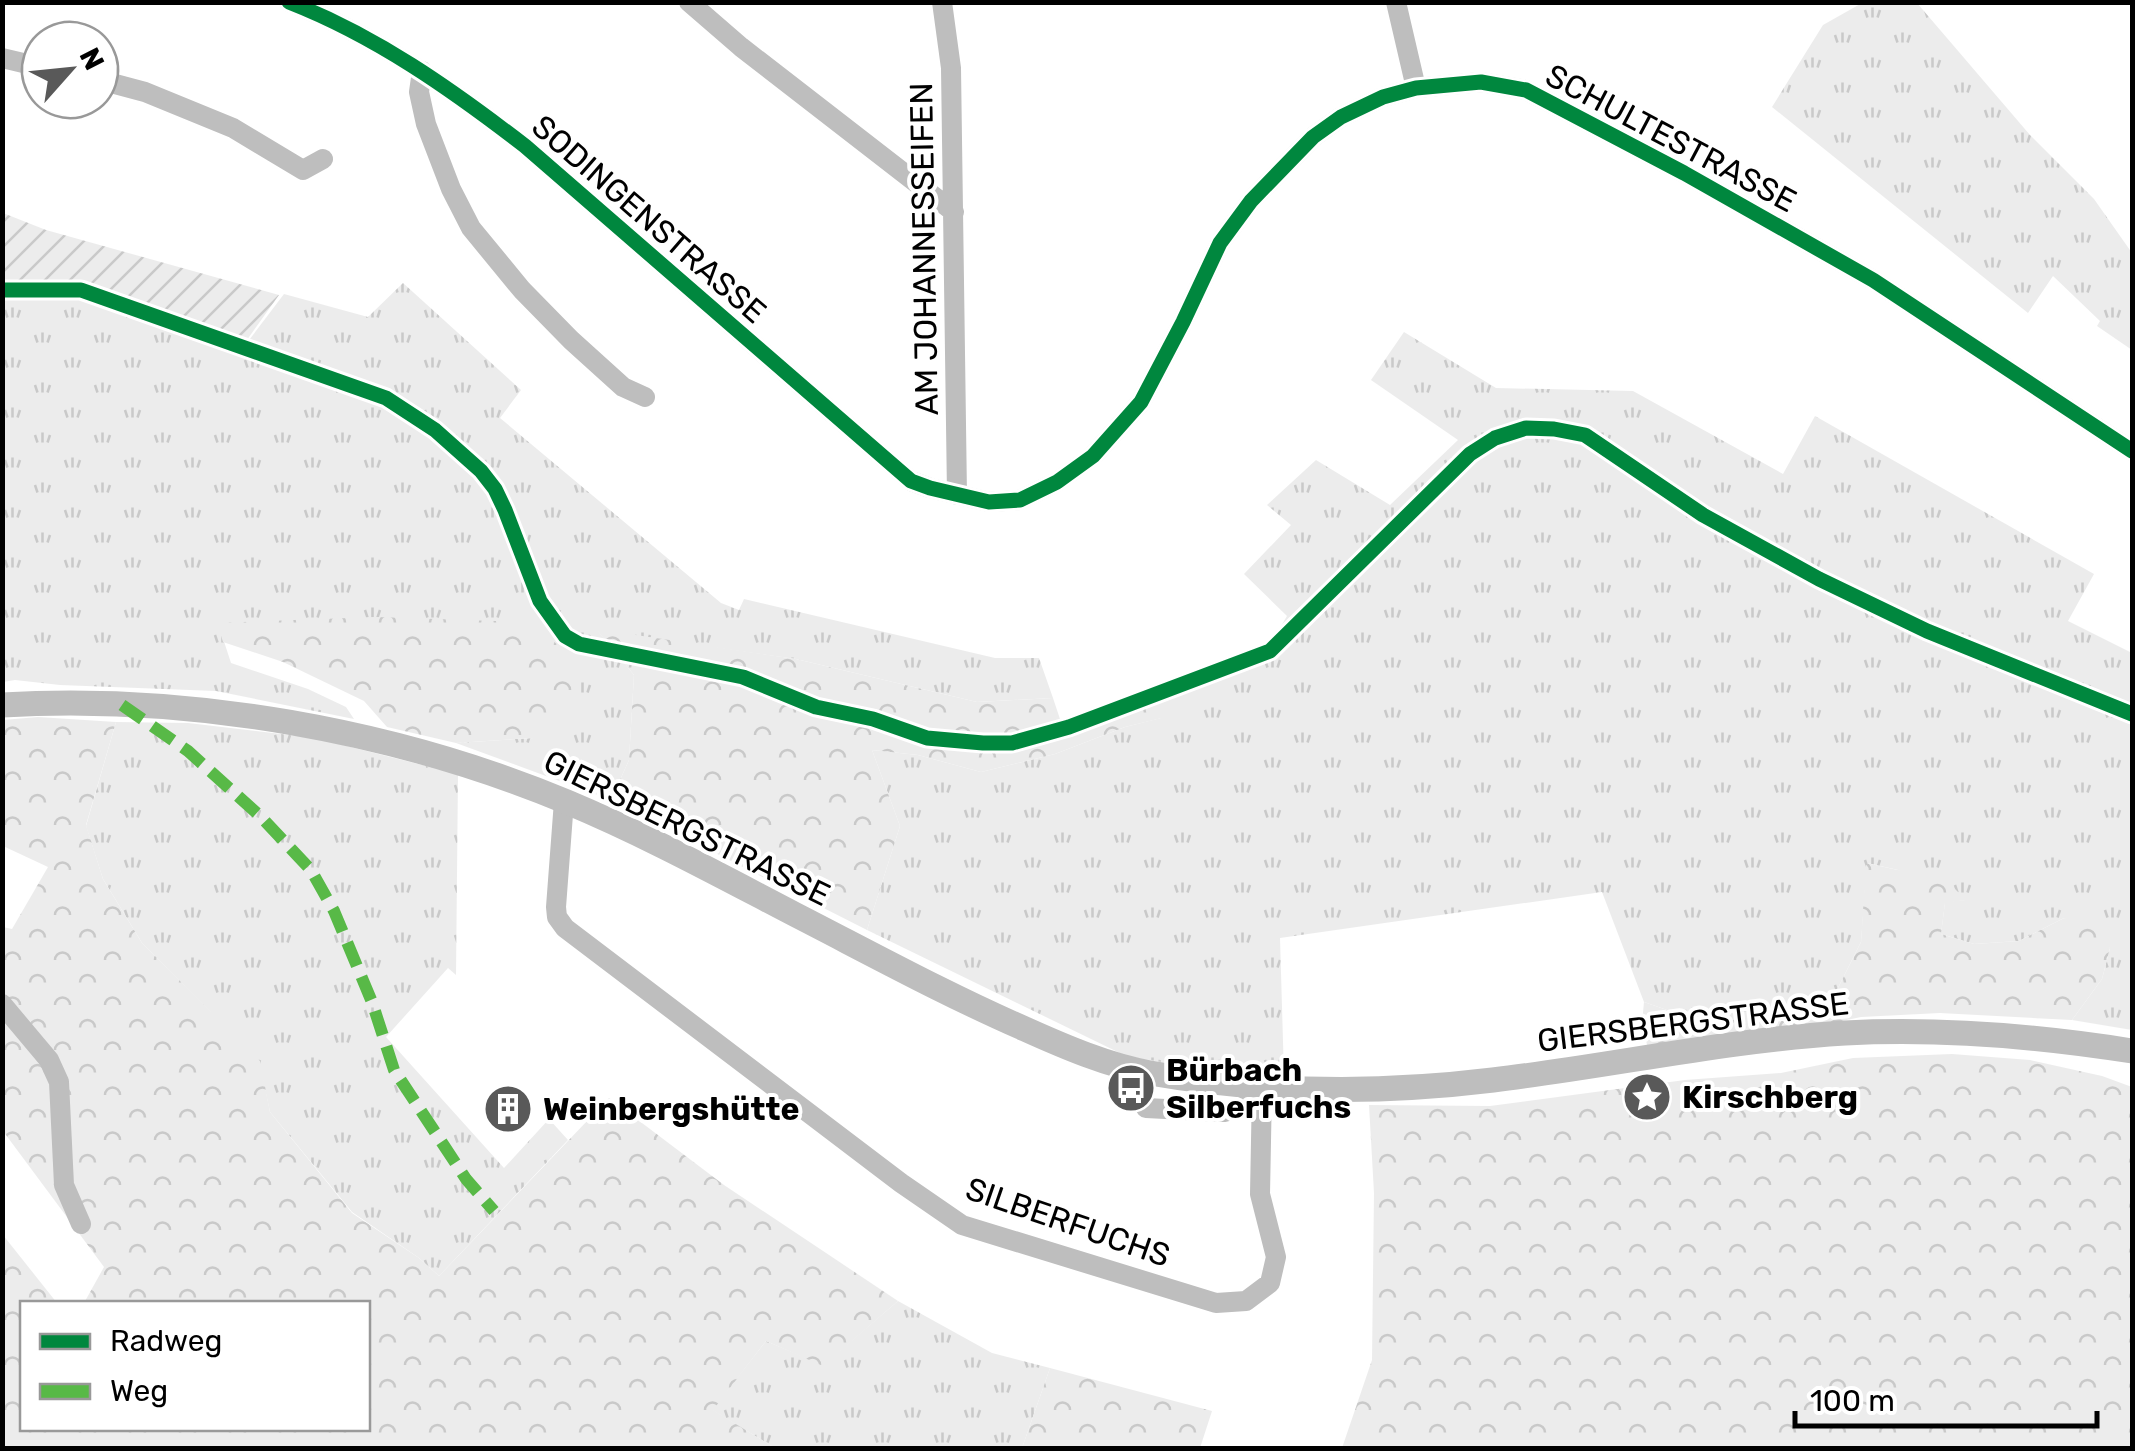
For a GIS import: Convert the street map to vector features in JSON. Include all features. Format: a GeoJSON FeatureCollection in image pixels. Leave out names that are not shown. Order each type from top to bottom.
{"type":"FeatureCollection","features":[{"type":"Feature","properties":{"kind":"street","name":"SODINGENSTRASSE"},"geometry":{"type":"LineString","coordinates":[[289,2],[367,37],[464,100],[524,146],[911,481],[957,495]]}},
{"type":"Feature","properties":{"kind":"street"},"geometry":{"type":"LineString","coordinates":[[688,2],[954,212]]}},
{"type":"Feature","properties":{"kind":"street","name":"AM JOHANNESSEIFEN"},"geometry":{"type":"LineString","coordinates":[[942,2],[951,68],[957,495]]}},
{"type":"Feature","properties":{"kind":"street"},"geometry":{"type":"LineString","coordinates":[[1396,2],[1416,88]]}},
{"type":"Feature","properties":{"kind":"street"},"geometry":{"type":"LineString","coordinates":[[422,71],[419,92],[426,124],[450,188],[471,228],[522,290],[571,340],[623,387],[644,397]]}},
{"type":"Feature","properties":{"kind":"street","name":"SCHULTESTRASSE"},"geometry":{"type":"LineString","coordinates":[[957,495],[989,502],[1020,500],[1057,482],[1093,456],[1141,402],[1220,243],[1251,200],[1313,137],[1341,117],[1383,97],[1416,88],[1481,82],[1526,90],[1684,173],[1873,280],[2132,451]]}},
{"type":"Feature","properties":{"kind":"street"},"geometry":{"type":"LineString","coordinates":[[120,85],[218,122],[304,170],[323,159]]}},
{"type":"Feature","properties":{"kind":"street","name":"GIERSBERGSTRASSE"},"geometry":{"type":"LineString","coordinates":[[2,705],[177,708],[272,720],[363,738],[509,780],[647,838],[952,996],[1061,1046],[1143,1072],[1262,1088],[1436,1086],[1748,1042],[1931,1031],[2008,1035],[2132,1052]]}},
{"type":"Feature","properties":{"kind":"street","name":"SILBERFUCHS"},"geometry":{"type":"LineString","coordinates":[[564,801],[556,907],[557,918],[565,928],[901,1183],[962,1224],[1216,1303],[1246,1301],[1270,1284],[1276,1257],[1260,1194],[1262,1088]]}},
{"type":"Feature","properties":{"kind":"street"},"geometry":{"type":"LineString","coordinates":[[2,1004],[49,1060],[59,1082],[64,1186],[81,1224]]}},
{"type":"Feature","properties":{"kind":"street"},"geometry":{"type":"LineString","coordinates":[[1146,1108],[1224,1112],[1244,1106],[1262,1088]]}},
{"type":"Feature","properties":{"kind":"green space"},"geometry":{"type":"Polygon","coordinates":[[[1862,3],[1917,3],[2030,135],[2094,199],[2132,253],[2132,350],[2097,326],[2100,321],[2053,276],[2028,313],[1772,107],[1823,25],[1862,3]]]}},
{"type":"Feature","properties":{"kind":"green space"},"geometry":{"type":"Polygon","coordinates":[[[3,213],[46,230],[279,295],[244,344],[76,284],[3,286],[3,213]]]}},
{"type":"Feature","properties":{"kind":"green space"},"geometry":{"type":"Polygon","coordinates":[[[403,283],[521,390],[500,418],[721,603],[739,610],[744,599],[995,658],[1039,658],[1053,698],[977,702],[796,659],[598,631],[634,675],[629,760],[611,800],[456,743],[533,738],[522,622],[218,623],[231,663],[308,689],[346,707],[354,719],[216,691],[3,682],[3,300],[75,296],[240,352],[284,294],[368,317],[403,283]]]}},
{"type":"Feature","properties":{"kind":"green space"},"geometry":{"type":"Polygon","coordinates":[[[1404,332],[1496,388],[1633,391],[1783,474],[1815,416],[2094,574],[2068,621],[2132,653],[2132,1030],[2072,1020],[2102,979],[2110,948],[2064,918],[2019,941],[1974,944],[1941,934],[1945,902],[1965,900],[1898,870],[1867,863],[1861,942],[1831,1002],[1690,1018],[1644,1002],[1602,892],[1280,938],[1284,1076],[1225,1073],[1126,1056],[867,930],[900,826],[872,750],[918,755],[981,772],[1055,754],[1125,727],[1161,718],[1177,676],[1271,643],[1287,616],[1244,574],[1291,525],[1267,505],[1316,460],[1390,505],[1458,440],[1371,380],[1404,332]]]}},
{"type":"Feature","properties":{"kind":"green space"},"geometry":{"type":"Polygon","coordinates":[[[376,617],[523,622],[571,653],[582,703],[533,738],[456,743],[387,727],[364,701],[283,662],[223,642],[217,623],[376,617]]]}},
{"type":"Feature","properties":{"kind":"green space"},"geometry":{"type":"Polygon","coordinates":[[[596,629],[796,659],[977,702],[1053,698],[1061,722],[1177,676],[1162,718],[1125,727],[1055,754],[981,772],[918,755],[872,750],[900,826],[867,930],[611,800],[629,760],[634,675],[596,629]]]}},
{"type":"Feature","properties":{"kind":"green space"},"geometry":{"type":"Polygon","coordinates":[[[38,717],[116,722],[86,825],[103,879],[142,943],[260,1061],[270,1112],[352,1213],[439,1276],[609,1098],[724,1185],[898,1301],[823,1366],[766,1341],[713,1410],[775,1448],[3,1448],[3,1235],[55,1301],[20,1301],[20,1431],[370,1431],[370,1301],[85,1301],[104,1267],[3,1131],[3,927],[12,929],[48,867],[3,846],[3,720],[38,717]]]}},
{"type":"Feature","properties":{"kind":"green space"},"geometry":{"type":"Polygon","coordinates":[[[116,722],[188,723],[315,738],[458,774],[456,975],[448,968],[386,1037],[504,1168],[549,1119],[568,1140],[439,1276],[352,1212],[270,1112],[259,1061],[142,943],[103,879],[86,826],[116,722]]]}},
{"type":"Feature","properties":{"kind":"green space"},"geometry":{"type":"Polygon","coordinates":[[[1866,863],[1940,874],[1966,900],[1945,903],[1941,934],[1974,944],[2019,941],[2064,918],[2096,926],[2110,948],[2102,979],[2072,1020],[1940,1013],[1861,1017],[1789,1032],[1648,1049],[1642,1023],[1644,1002],[1690,1018],[1831,1002],[1861,942],[1866,863]]]}},
{"type":"Feature","properties":{"kind":"green space"},"geometry":{"type":"Polygon","coordinates":[[[1952,1054],[2030,1060],[2132,1087],[2132,1448],[1342,1448],[1372,1360],[1374,1193],[1369,1105],[1490,1106],[1685,1080],[1781,1073],[1853,1058],[1952,1054]]]}},
{"type":"Feature","properties":{"kind":"green space"},"geometry":{"type":"Polygon","coordinates":[[[898,1301],[992,1353],[1050,1368],[1022,1448],[775,1448],[712,1410],[766,1341],[823,1365],[898,1301]]]}},
{"type":"Feature","properties":{"kind":"green space"},"geometry":{"type":"Polygon","coordinates":[[[1050,1368],[1212,1411],[1200,1448],[1022,1448],[1050,1368]]]}},
{"type":"Feature","properties":{"kind":"marked path"},"geometry":{"type":"LineString","coordinates":[[122,705],[188,751],[260,816],[311,870],[334,911],[372,1002],[394,1070],[466,1179],[494,1211]]}},
{"type":"Feature","properties":{"kind":"cycle path"},"geometry":{"type":"LineString","coordinates":[[289,2],[382,47],[441,84],[525,146],[911,481],[930,488],[989,502],[1020,500],[1057,482],[1093,456],[1141,402],[1220,243],[1251,201],[1313,137],[1341,117],[1383,97],[1416,88],[1481,82],[1526,90],[1684,173],[1873,280],[2132,451]]}},
{"type":"Feature","properties":{"kind":"cycle path"},"geometry":{"type":"LineString","coordinates":[[2,290],[81,290],[386,398],[435,430],[481,471],[495,489],[540,601],[565,636],[579,644],[743,677],[816,707],[873,719],[927,738],[1012,743],[1069,727],[1270,651],[1470,454],[1495,438],[1526,428],[1585,435],[1703,515],[1819,579],[1927,631],[2132,714]]}},
{"type":"Feature","properties":{"kind":"place","name":"Bürbach Silberfuchs"},"geometry":{"type":"Point","coordinates":[1131,1088]}},
{"type":"Feature","properties":{"kind":"place","name":"Kirschberg"},"geometry":{"type":"Point","coordinates":[1647,1097]}},
{"type":"Feature","properties":{"kind":"place","name":"Weinbergshütte"},"geometry":{"type":"Point","coordinates":[508,1109]}}]}
